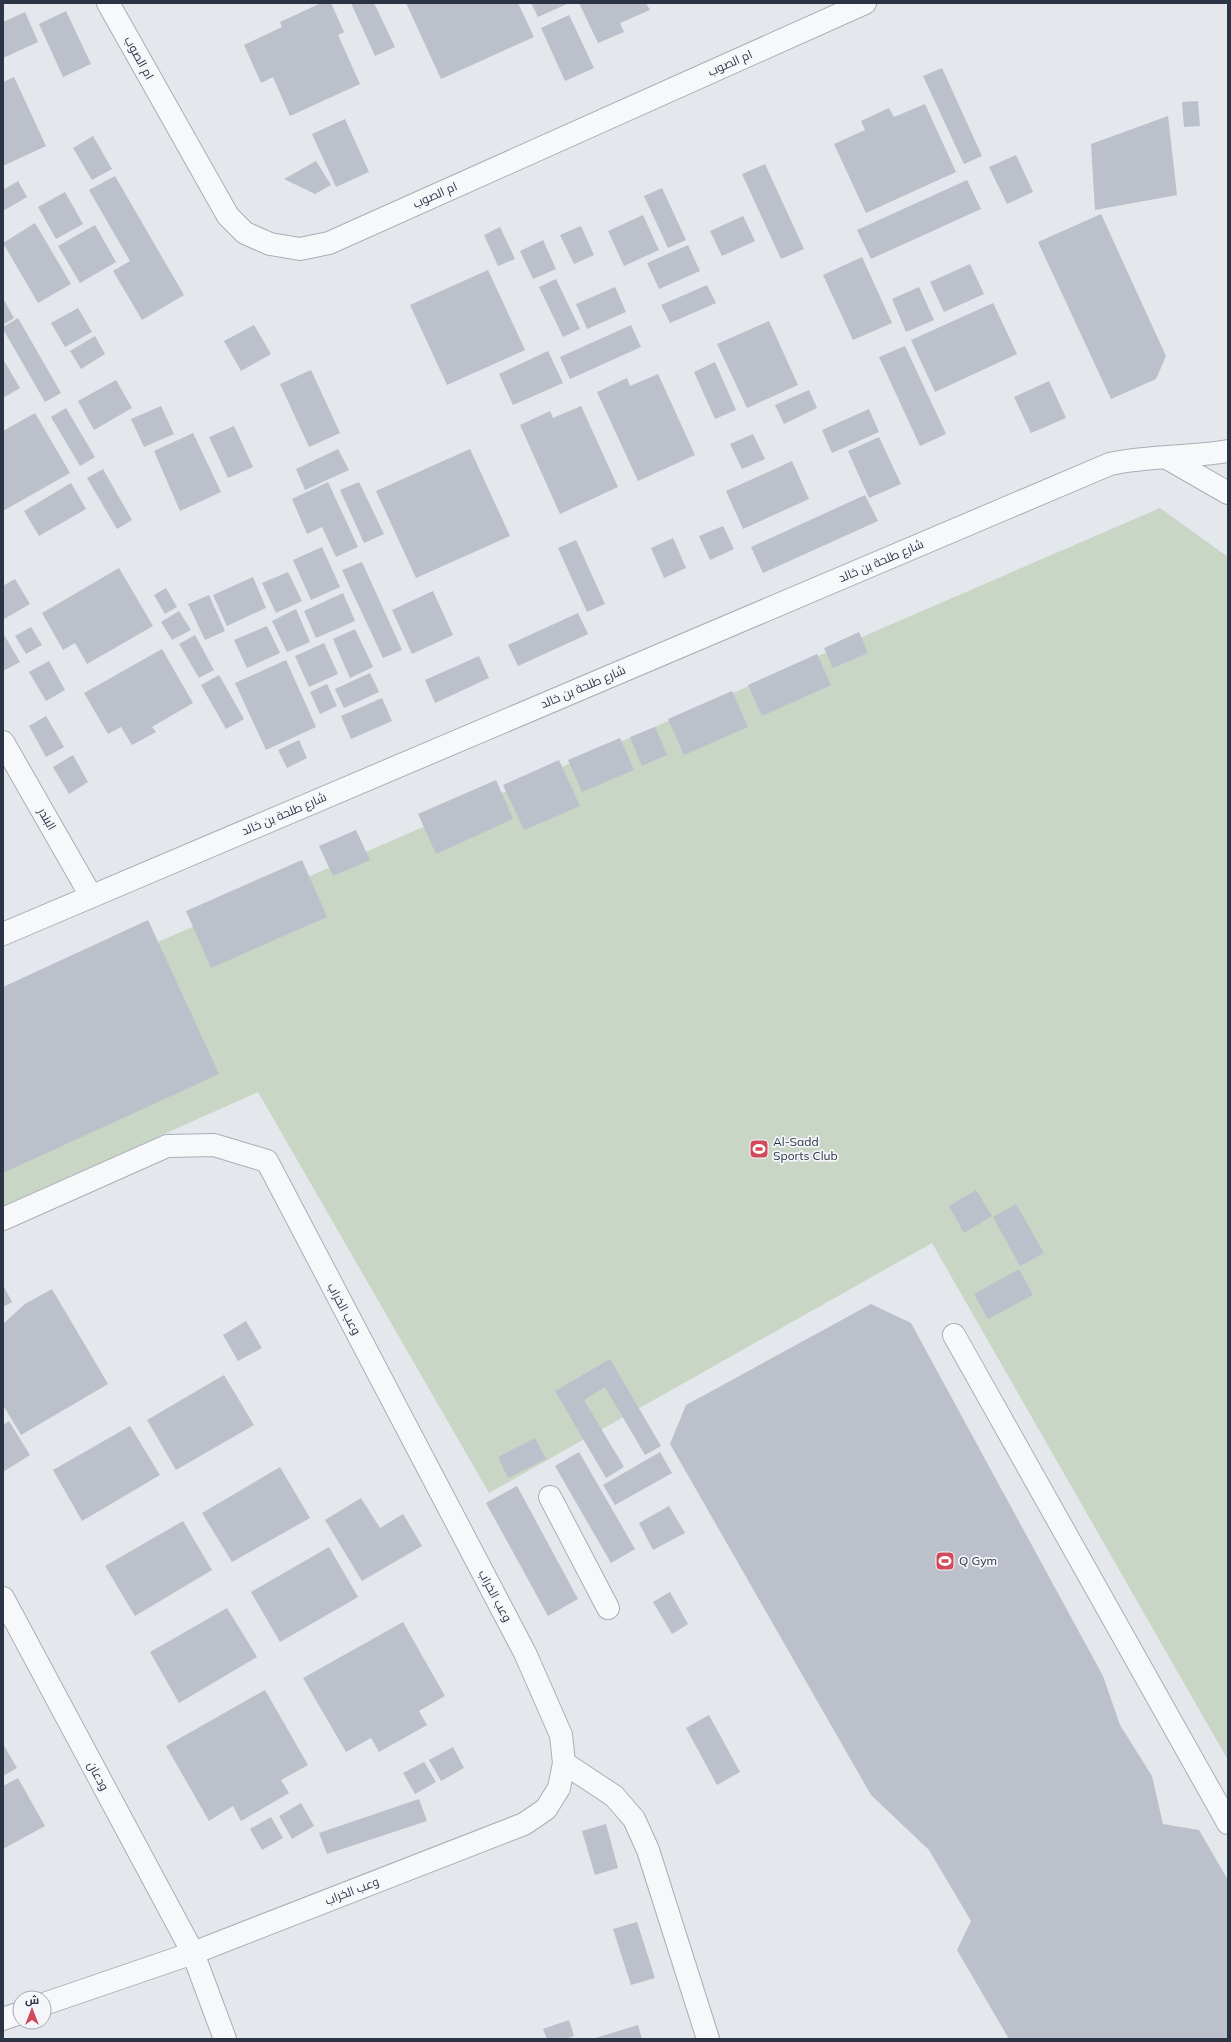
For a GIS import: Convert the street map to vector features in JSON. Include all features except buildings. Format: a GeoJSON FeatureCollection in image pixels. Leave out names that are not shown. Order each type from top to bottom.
{"type":"FeatureCollection","features":[{"type":"Feature","properties":{"kind":"street","name":"ام الصوب"},"geometry":{"type":"LineString","coordinates":[[108,3],[228,216],[245,233],[270,244],[300,249],[329,243],[865,3]]}},
{"type":"Feature","properties":{"kind":"street","name":"شارع طلحة بن خالد"},"geometry":{"type":"LineString","coordinates":[[3,934],[1110,464],[1148,457],[1167,458],[1208,455],[1228,451]]}},
{"type":"Feature","properties":{"kind":"street","name":"شارع طلحة بن خالد"},"geometry":{"type":"LineString","coordinates":[[1167,458],[1228,493]]}},
{"type":"Feature","properties":{"kind":"street","name":"البندر"},"geometry":{"type":"LineString","coordinates":[[3,742],[91,896]]}},
{"type":"Feature","properties":{"kind":"street","name":"وعب الخراب"},"geometry":{"type":"LineString","coordinates":[[3,1219],[167,1146],[214,1145],[267,1161],[525,1653],[561,1735],[564,1763],[559,1788],[546,1809],[524,1824],[193,1953],[52,2001]]}},
{"type":"Feature","properties":{"kind":"street"},"geometry":{"type":"LineString","coordinates":[[954,1334],[1228,1823]]}},
{"type":"Feature","properties":{"kind":"street"},"geometry":{"type":"LineString","coordinates":[[550,1496],[608,1608]]}},
{"type":"Feature","properties":{"kind":"street","name":"ودعان"},"geometry":{"type":"LineString","coordinates":[[3,1598],[193,1953],[225,2039]]}},
{"type":"Feature","properties":{"kind":"street"},"geometry":{"type":"LineString","coordinates":[[564,1763],[614,1796],[634,1819],[648,1850],[708,2039]]}},
{"type":"Feature","properties":{"kind":"green space","name":"Al-Sadd Sports Club"},"geometry":{"type":"Polygon","coordinates":[[[1160,508],[1228,557],[1228,1760],[932,1243],[489,1493],[258,1092],[3,1206],[3,1009],[1160,508]]]}},
{"type":"Feature","properties":{"kind":"place","name":"Al-Sadd Sports Club"},"geometry":{"type":"Point","coordinates":[759,1149]}},
{"type":"Feature","properties":{"kind":"place","name":"Q Gym"},"geometry":{"type":"Point","coordinates":[945,1561]}}]}
